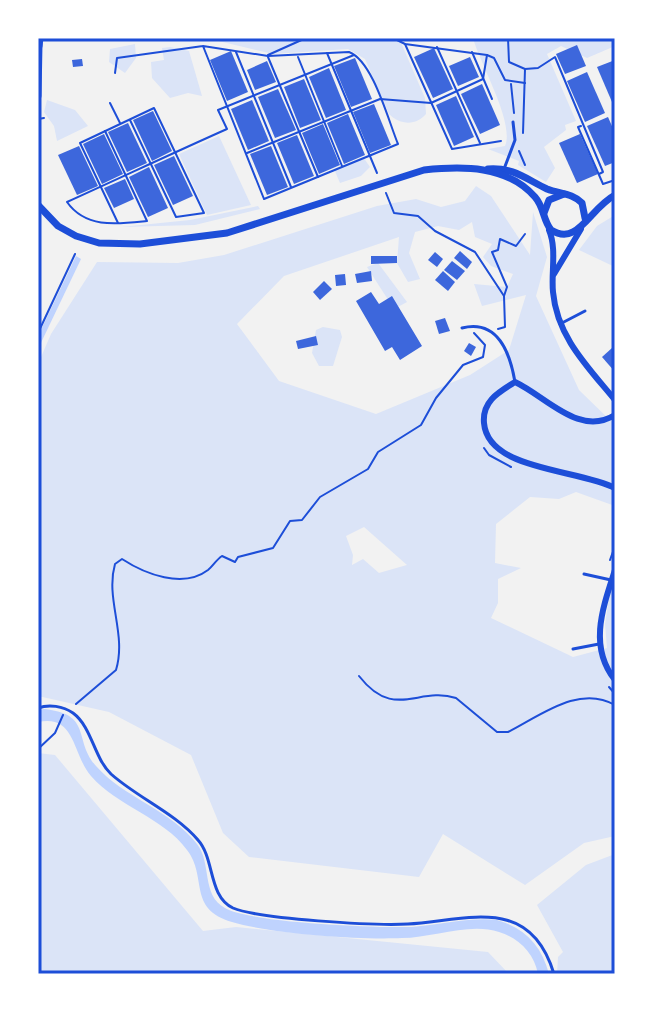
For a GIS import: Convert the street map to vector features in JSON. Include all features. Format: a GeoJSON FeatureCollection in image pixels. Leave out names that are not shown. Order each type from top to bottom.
{"type":"FeatureCollection","features":[{"type":"Feature","properties":{"kind":"street"},"geometry":{"type":"LineString","coordinates":[[38,96],[39,42]]}},
{"type":"Feature","properties":{"kind":"street"},"geometry":{"type":"LineString","coordinates":[[38,205],[58,226],[76,236],[99,243],[140,244],[227,233],[424,170],[460,167],[504,169],[578,199],[594,200],[615,195]]}},
{"type":"Feature","properties":{"kind":"street"},"geometry":{"type":"LineString","coordinates":[[486,169],[528,190],[544,213],[553,239],[553,281],[560,324],[577,354],[615,400]]}},
{"type":"Feature","properties":{"kind":"street"},"geometry":{"type":"LineString","coordinates":[[544,213],[549,200],[566,194]]}},
{"type":"Feature","properties":{"kind":"street"},"geometry":{"type":"LineString","coordinates":[[553,281],[558,264],[583,225],[597,206],[615,195]]}},
{"type":"Feature","properties":{"kind":"street"},"geometry":{"type":"LineString","coordinates":[[578,199],[586,211],[583,225]]}},
{"type":"Feature","properties":{"kind":"street"},"geometry":{"type":"LineString","coordinates":[[548,226],[564,235],[583,225]]}},
{"type":"Feature","properties":{"kind":"street"},"geometry":{"type":"LineString","coordinates":[[615,415],[603,422],[587,424],[515,382],[490,400],[485,410],[485,433],[490,445],[507,457],[615,488]]}},
{"type":"Feature","properties":{"kind":"street"},"geometry":{"type":"LineString","coordinates":[[615,570],[600,614],[599,644],[615,680]]}},
{"type":"Feature","properties":{"kind":"lane"},"geometry":{"type":"LineString","coordinates":[[504,169],[515,140],[513,122]]}},
{"type":"Feature","properties":{"kind":"lane"},"geometry":{"type":"LineString","coordinates":[[560,324],[585,311]]}},
{"type":"Feature","properties":{"kind":"lane"},"geometry":{"type":"LineString","coordinates":[[462,328],[470,326],[495,334],[505,345],[515,382]]}},
{"type":"Feature","properties":{"kind":"lane"},"geometry":{"type":"LineString","coordinates":[[584,574],[611,580]]}},
{"type":"Feature","properties":{"kind":"lane"},"geometry":{"type":"LineString","coordinates":[[573,649],[599,644]]}},
{"type":"Feature","properties":{"kind":"lane"},"geometry":{"type":"LineString","coordinates":[[38,708],[66,711],[82,724],[109,772],[198,839],[208,856],[216,889],[230,906],[264,914],[382,924],[481,915],[500,918],[536,938],[554,974]]}},
{"type":"Feature","properties":{"kind":"path"},"geometry":{"type":"LineString","coordinates":[[268,56],[269,52],[306,38]]}},
{"type":"Feature","properties":{"kind":"path"},"geometry":{"type":"LineString","coordinates":[[393,38],[405,44],[470,50],[487,55],[511,83],[513,109],[523,138]]}},
{"type":"Feature","properties":{"kind":"path"},"geometry":{"type":"LineString","coordinates":[[508,38],[509,62],[525,69],[538,68],[555,57],[603,172],[599,174],[603,184],[615,180]]}},
{"type":"Feature","properties":{"kind":"path"},"geometry":{"type":"LineString","coordinates":[[405,44],[452,149],[501,141]]}},
{"type":"Feature","properties":{"kind":"path"},"geometry":{"type":"LineString","coordinates":[[115,73],[117,58],[203,46],[268,56],[326,52],[356,55],[368,70],[398,144],[264,199],[203,46]]}},
{"type":"Feature","properties":{"kind":"path"},"geometry":{"type":"LineString","coordinates":[[437,47],[481,144]]}},
{"type":"Feature","properties":{"kind":"path"},"geometry":{"type":"LineString","coordinates":[[470,50],[492,99]]}},
{"type":"Feature","properties":{"kind":"path"},"geometry":{"type":"LineString","coordinates":[[235,51],[292,188]]}},
{"type":"Feature","properties":{"kind":"path"},"geometry":{"type":"LineString","coordinates":[[326,52],[369,156]]}},
{"type":"Feature","properties":{"kind":"path"},"geometry":{"type":"LineString","coordinates":[[297,54],[343,167]]}},
{"type":"Feature","properties":{"kind":"path"},"geometry":{"type":"LineString","coordinates":[[105,131],[126,176],[147,221],[119,224],[89,220],[67,202],[126,176],[227,129],[218,110],[356,55]]}},
{"type":"Feature","properties":{"kind":"path"},"geometry":{"type":"LineString","coordinates":[[483,79],[487,55]]}},
{"type":"Feature","properties":{"kind":"path"},"geometry":{"type":"LineString","coordinates":[[268,56],[318,177]]}},
{"type":"Feature","properties":{"kind":"path"},"geometry":{"type":"LineString","coordinates":[[525,69],[523,138],[519,152],[525,165]]}},
{"type":"Feature","properties":{"kind":"path"},"geometry":{"type":"LineString","coordinates":[[246,153],[380,99],[431,103],[483,79]]}},
{"type":"Feature","properties":{"kind":"path"},"geometry":{"type":"LineString","coordinates":[[511,83],[525,83]]}},
{"type":"Feature","properties":{"kind":"path"},"geometry":{"type":"LineString","coordinates":[[110,103],[121,124]]}},
{"type":"Feature","properties":{"kind":"path"},"geometry":{"type":"LineString","coordinates":[[119,224],[80,143],[154,108],[204,213],[176,217],[130,120]]}},
{"type":"Feature","properties":{"kind":"path"},"geometry":{"type":"LineString","coordinates":[[38,119],[44,118]]}},
{"type":"Feature","properties":{"kind":"path"},"geometry":{"type":"LineString","coordinates":[[394,213],[418,216],[435,231],[475,252],[504,296]]}},
{"type":"Feature","properties":{"kind":"path"},"geometry":{"type":"LineString","coordinates":[[495,334],[499,327],[505,327],[504,296],[507,287],[492,252],[498,250],[500,239],[516,246],[525,234]]}},
{"type":"Feature","properties":{"kind":"path"},"geometry":{"type":"LineString","coordinates":[[38,333],[75,254]]}},
{"type":"Feature","properties":{"kind":"path"},"geometry":{"type":"LineString","coordinates":[[38,793],[38,749],[55,733],[66,711],[116,670],[120,626],[112,591],[115,564],[122,559],[153,575],[183,579],[207,570],[222,556],[235,562],[238,557],[273,548],[290,521],[302,520],[320,497],[368,469],[378,452],[421,425],[436,398],[463,365],[483,357],[485,345],[474,336],[470,326]]}},
{"type":"Feature","properties":{"kind":"path"},"geometry":{"type":"LineString","coordinates":[[474,332],[482,334]]}},
{"type":"Feature","properties":{"kind":"path"},"geometry":{"type":"LineString","coordinates":[[481,444],[501,463],[522,470]]}},
{"type":"Feature","properties":{"kind":"path"},"geometry":{"type":"LineString","coordinates":[[359,676],[384,696],[399,702],[447,695],[456,698],[497,732],[508,732],[578,698],[597,697],[615,705]]}},
{"type":"Feature","properties":{"kind":"shaded area"},"geometry":{"type":"Polygon","coordinates":[[[206,38],[399,38],[425,98],[426,114],[413,122],[393,118],[365,59],[348,49],[273,54],[206,38]]]}},
{"type":"Feature","properties":{"kind":"shaded area"},"geometry":{"type":"Polygon","coordinates":[[[473,38],[615,38],[615,46],[587,58],[561,46],[547,54],[576,121],[565,125],[566,130],[544,147],[555,168],[546,182],[518,165],[519,161],[488,149],[505,146],[507,136],[501,109],[473,38]]]}},
{"type":"Feature","properties":{"kind":"shaded area"},"geometry":{"type":"Polygon","coordinates":[[[135,44],[136,58],[125,73],[109,62],[110,49],[135,44]]]}},
{"type":"Feature","properties":{"kind":"shaded area"},"geometry":{"type":"Polygon","coordinates":[[[162,48],[189,51],[202,96],[188,93],[170,98],[152,78],[151,62],[164,60],[162,48]]]}},
{"type":"Feature","properties":{"kind":"shaded area"},"geometry":{"type":"Polygon","coordinates":[[[47,100],[75,110],[88,126],[57,141],[54,126],[44,112],[47,100]]]}},
{"type":"Feature","properties":{"kind":"shaded area"},"geometry":{"type":"Polygon","coordinates":[[[219,136],[251,205],[207,215],[179,154],[219,136]]]}},
{"type":"Feature","properties":{"kind":"shaded area"},"geometry":{"type":"Polygon","coordinates":[[[363,157],[370,167],[361,176],[340,183],[334,169],[363,157]]]}},
{"type":"Feature","properties":{"kind":"shaded area"},"geometry":{"type":"Polygon","coordinates":[[[476,186],[491,196],[530,255],[533,212],[547,257],[536,296],[579,390],[615,425],[615,506],[576,492],[559,499],[530,497],[496,524],[495,563],[521,568],[498,579],[498,603],[491,618],[573,657],[607,648],[605,624],[615,559],[615,836],[584,843],[525,885],[443,834],[419,877],[249,857],[223,833],[191,755],[109,712],[38,696],[38,364],[51,334],[97,262],[178,263],[224,255],[377,206],[416,199],[441,207],[465,201],[476,186]],[[472,222],[459,230],[438,226],[415,232],[409,253],[420,279],[408,282],[397,263],[399,237],[284,276],[237,324],[279,381],[376,414],[470,375],[509,350],[526,295],[482,306],[474,284],[507,287],[513,274],[491,266],[483,257],[492,244],[475,237],[472,222]],[[364,527],[346,536],[353,555],[352,565],[363,559],[379,573],[407,565],[364,527]]]}},
{"type":"Feature","properties":{"kind":"shaded area"},"geometry":{"type":"Polygon","coordinates":[[[258,206],[260,209],[195,225],[121,227],[190,220],[258,206]]]}},
{"type":"Feature","properties":{"kind":"shaded area"},"geometry":{"type":"Polygon","coordinates":[[[615,215],[615,267],[579,250],[597,226],[615,215]]]}},
{"type":"Feature","properties":{"kind":"shaded area"},"geometry":{"type":"Polygon","coordinates":[[[378,263],[407,302],[394,309],[367,267],[378,263]]]}},
{"type":"Feature","properties":{"kind":"shaded area"},"geometry":{"type":"Polygon","coordinates":[[[323,327],[340,330],[342,337],[333,366],[319,366],[312,353],[316,330],[323,327]]]}},
{"type":"Feature","properties":{"kind":"shaded area"},"geometry":{"type":"Polygon","coordinates":[[[38,753],[55,755],[203,931],[236,927],[488,952],[509,974],[38,974],[38,753]]]}},
{"type":"Feature","properties":{"kind":"shaded area"},"geometry":{"type":"Polygon","coordinates":[[[615,854],[615,974],[557,974],[558,957],[563,952],[537,905],[586,865],[615,854]]]}},
{"type":"Feature","properties":{"kind":"water"},"geometry":{"type":"Polygon","coordinates":[[[76,256],[81,259],[38,349],[38,336],[76,256]]]}},
{"type":"Feature","properties":{"kind":"water"},"geometry":{"type":"Polygon","coordinates":[[[38,710],[70,716],[80,730],[89,756],[107,777],[187,832],[202,852],[213,895],[225,908],[286,921],[345,925],[412,927],[465,920],[497,920],[516,928],[531,940],[542,955],[549,974],[538,974],[533,959],[519,942],[488,929],[402,938],[340,937],[270,930],[218,916],[204,901],[197,871],[187,850],[166,829],[114,796],[91,776],[66,730],[50,721],[38,722],[38,710]]]}},
{"type":"Feature","properties":{"kind":"building"},"geometry":{"type":"Polygon","coordinates":[[[577,45],[586,66],[565,74],[556,54],[577,45]]]}},
{"type":"Feature","properties":{"kind":"building"},"geometry":{"type":"Polygon","coordinates":[[[434,48],[453,89],[433,98],[414,57],[434,48]]]}},
{"type":"Feature","properties":{"kind":"building"},"geometry":{"type":"Polygon","coordinates":[[[231,51],[248,92],[227,101],[210,60],[231,51]]]}},
{"type":"Feature","properties":{"kind":"building"},"geometry":{"type":"Polygon","coordinates":[[[470,57],[479,77],[458,86],[449,66],[470,57]]]}},
{"type":"Feature","properties":{"kind":"building"},"geometry":{"type":"Polygon","coordinates":[[[355,58],[372,99],[351,107],[334,66],[355,58]]]}},
{"type":"Feature","properties":{"kind":"building"},"geometry":{"type":"Polygon","coordinates":[[[82,59],[83,66],[73,67],[72,60],[82,59]]]}},
{"type":"Feature","properties":{"kind":"building"},"geometry":{"type":"Polygon","coordinates":[[[615,60],[615,109],[597,67],[615,60]]]}},
{"type":"Feature","properties":{"kind":"building"},"geometry":{"type":"Polygon","coordinates":[[[267,61],[276,82],[255,90],[247,70],[267,61]]]}},
{"type":"Feature","properties":{"kind":"building"},"geometry":{"type":"Polygon","coordinates":[[[329,68],[346,110],[326,118],[309,77],[329,68]]]}},
{"type":"Feature","properties":{"kind":"building"},"geometry":{"type":"Polygon","coordinates":[[[587,72],[605,113],[585,122],[567,81],[587,72]]]}},
{"type":"Feature","properties":{"kind":"building"},"geometry":{"type":"Polygon","coordinates":[[[304,79],[321,120],[300,128],[284,87],[304,79]]]}},
{"type":"Feature","properties":{"kind":"building"},"geometry":{"type":"Polygon","coordinates":[[[482,84],[500,125],[480,134],[461,94],[482,84]]]}},
{"type":"Feature","properties":{"kind":"building"},"geometry":{"type":"Polygon","coordinates":[[[278,89],[296,130],[275,138],[258,97],[278,89]]]}},
{"type":"Feature","properties":{"kind":"building"},"geometry":{"type":"Polygon","coordinates":[[[456,96],[474,137],[454,146],[436,105],[456,96]]]}},
{"type":"Feature","properties":{"kind":"building"},"geometry":{"type":"Polygon","coordinates":[[[252,100],[269,141],[248,150],[231,109],[252,100]]]}},
{"type":"Feature","properties":{"kind":"building"},"geometry":{"type":"Polygon","coordinates":[[[374,104],[391,145],[370,153],[353,112],[374,104]]]}},
{"type":"Feature","properties":{"kind":"building"},"geometry":{"type":"Polygon","coordinates":[[[153,111],[172,151],[152,161],[133,120],[153,111]]]}},
{"type":"Feature","properties":{"kind":"building"},"geometry":{"type":"Polygon","coordinates":[[[348,114],[365,155],[344,164],[327,123],[348,114]]]}},
{"type":"Feature","properties":{"kind":"building"},"geometry":{"type":"Polygon","coordinates":[[[608,117],[615,133],[615,162],[605,166],[587,126],[608,117]]]}},
{"type":"Feature","properties":{"kind":"building"},"geometry":{"type":"Polygon","coordinates":[[[128,123],[147,163],[127,172],[108,132],[128,123]]]}},
{"type":"Feature","properties":{"kind":"building"},"geometry":{"type":"Polygon","coordinates":[[[323,124],[340,165],[319,174],[302,133],[323,124]]]}},
{"type":"Feature","properties":{"kind":"building"},"geometry":{"type":"Polygon","coordinates":[[[104,134],[123,174],[102,184],[83,144],[104,134]]]}},
{"type":"Feature","properties":{"kind":"building"},"geometry":{"type":"Polygon","coordinates":[[[580,134],[598,174],[577,183],[559,143],[580,134]]]}},
{"type":"Feature","properties":{"kind":"building"},"geometry":{"type":"Polygon","coordinates":[[[297,135],[314,176],[294,184],[277,143],[297,135]]]}},
{"type":"Feature","properties":{"kind":"building"},"geometry":{"type":"Polygon","coordinates":[[[79,146],[98,186],[77,195],[58,155],[79,146]]]}},
{"type":"Feature","properties":{"kind":"building"},"geometry":{"type":"Polygon","coordinates":[[[271,146],[288,187],[267,195],[250,154],[271,146]]]}},
{"type":"Feature","properties":{"kind":"building"},"geometry":{"type":"Polygon","coordinates":[[[174,156],[193,196],[173,205],[154,165],[174,156]]]}},
{"type":"Feature","properties":{"kind":"building"},"geometry":{"type":"Polygon","coordinates":[[[149,167],[168,208],[148,217],[129,177],[149,167]]]}},
{"type":"Feature","properties":{"kind":"building"},"geometry":{"type":"Polygon","coordinates":[[[125,179],[134,199],[114,208],[104,188],[125,179]]]}},
{"type":"Feature","properties":{"kind":"building"},"geometry":{"type":"Polygon","coordinates":[[[460,251],[472,262],[467,269],[454,258],[460,251]]]}},
{"type":"Feature","properties":{"kind":"building"},"geometry":{"type":"Polygon","coordinates":[[[435,252],[443,259],[437,267],[428,260],[435,252]]]}},
{"type":"Feature","properties":{"kind":"building"},"geometry":{"type":"Polygon","coordinates":[[[371,256],[397,256],[397,263],[371,264],[371,256]]]}},
{"type":"Feature","properties":{"kind":"building"},"geometry":{"type":"Polygon","coordinates":[[[452,261],[465,271],[457,280],[444,270],[452,261]]]}},
{"type":"Feature","properties":{"kind":"building"},"geometry":{"type":"Polygon","coordinates":[[[371,271],[372,281],[357,283],[355,274],[371,271]]]}},
{"type":"Feature","properties":{"kind":"building"},"geometry":{"type":"Polygon","coordinates":[[[443,271],[455,282],[448,291],[435,280],[443,271]]]}},
{"type":"Feature","properties":{"kind":"building"},"geometry":{"type":"Polygon","coordinates":[[[345,274],[346,285],[336,286],[335,275],[345,274]]]}},
{"type":"Feature","properties":{"kind":"building"},"geometry":{"type":"Polygon","coordinates":[[[324,281],[332,289],[320,300],[313,292],[324,281]]]}},
{"type":"Feature","properties":{"kind":"building"},"geometry":{"type":"Polygon","coordinates":[[[371,292],[379,304],[392,296],[422,346],[400,360],[392,347],[385,351],[356,301],[371,292]]]}},
{"type":"Feature","properties":{"kind":"building"},"geometry":{"type":"Polygon","coordinates":[[[445,318],[450,331],[439,334],[435,321],[445,318]]]}},
{"type":"Feature","properties":{"kind":"building"},"geometry":{"type":"Polygon","coordinates":[[[316,336],[318,345],[298,349],[296,341],[316,336]]]}},
{"type":"Feature","properties":{"kind":"building"},"geometry":{"type":"Polygon","coordinates":[[[469,343],[476,347],[471,356],[464,351],[469,343]]]}},
{"type":"Feature","properties":{"kind":"building"},"geometry":{"type":"Polygon","coordinates":[[[612,348],[615,352],[615,372],[602,357],[612,348]]]}}]}
